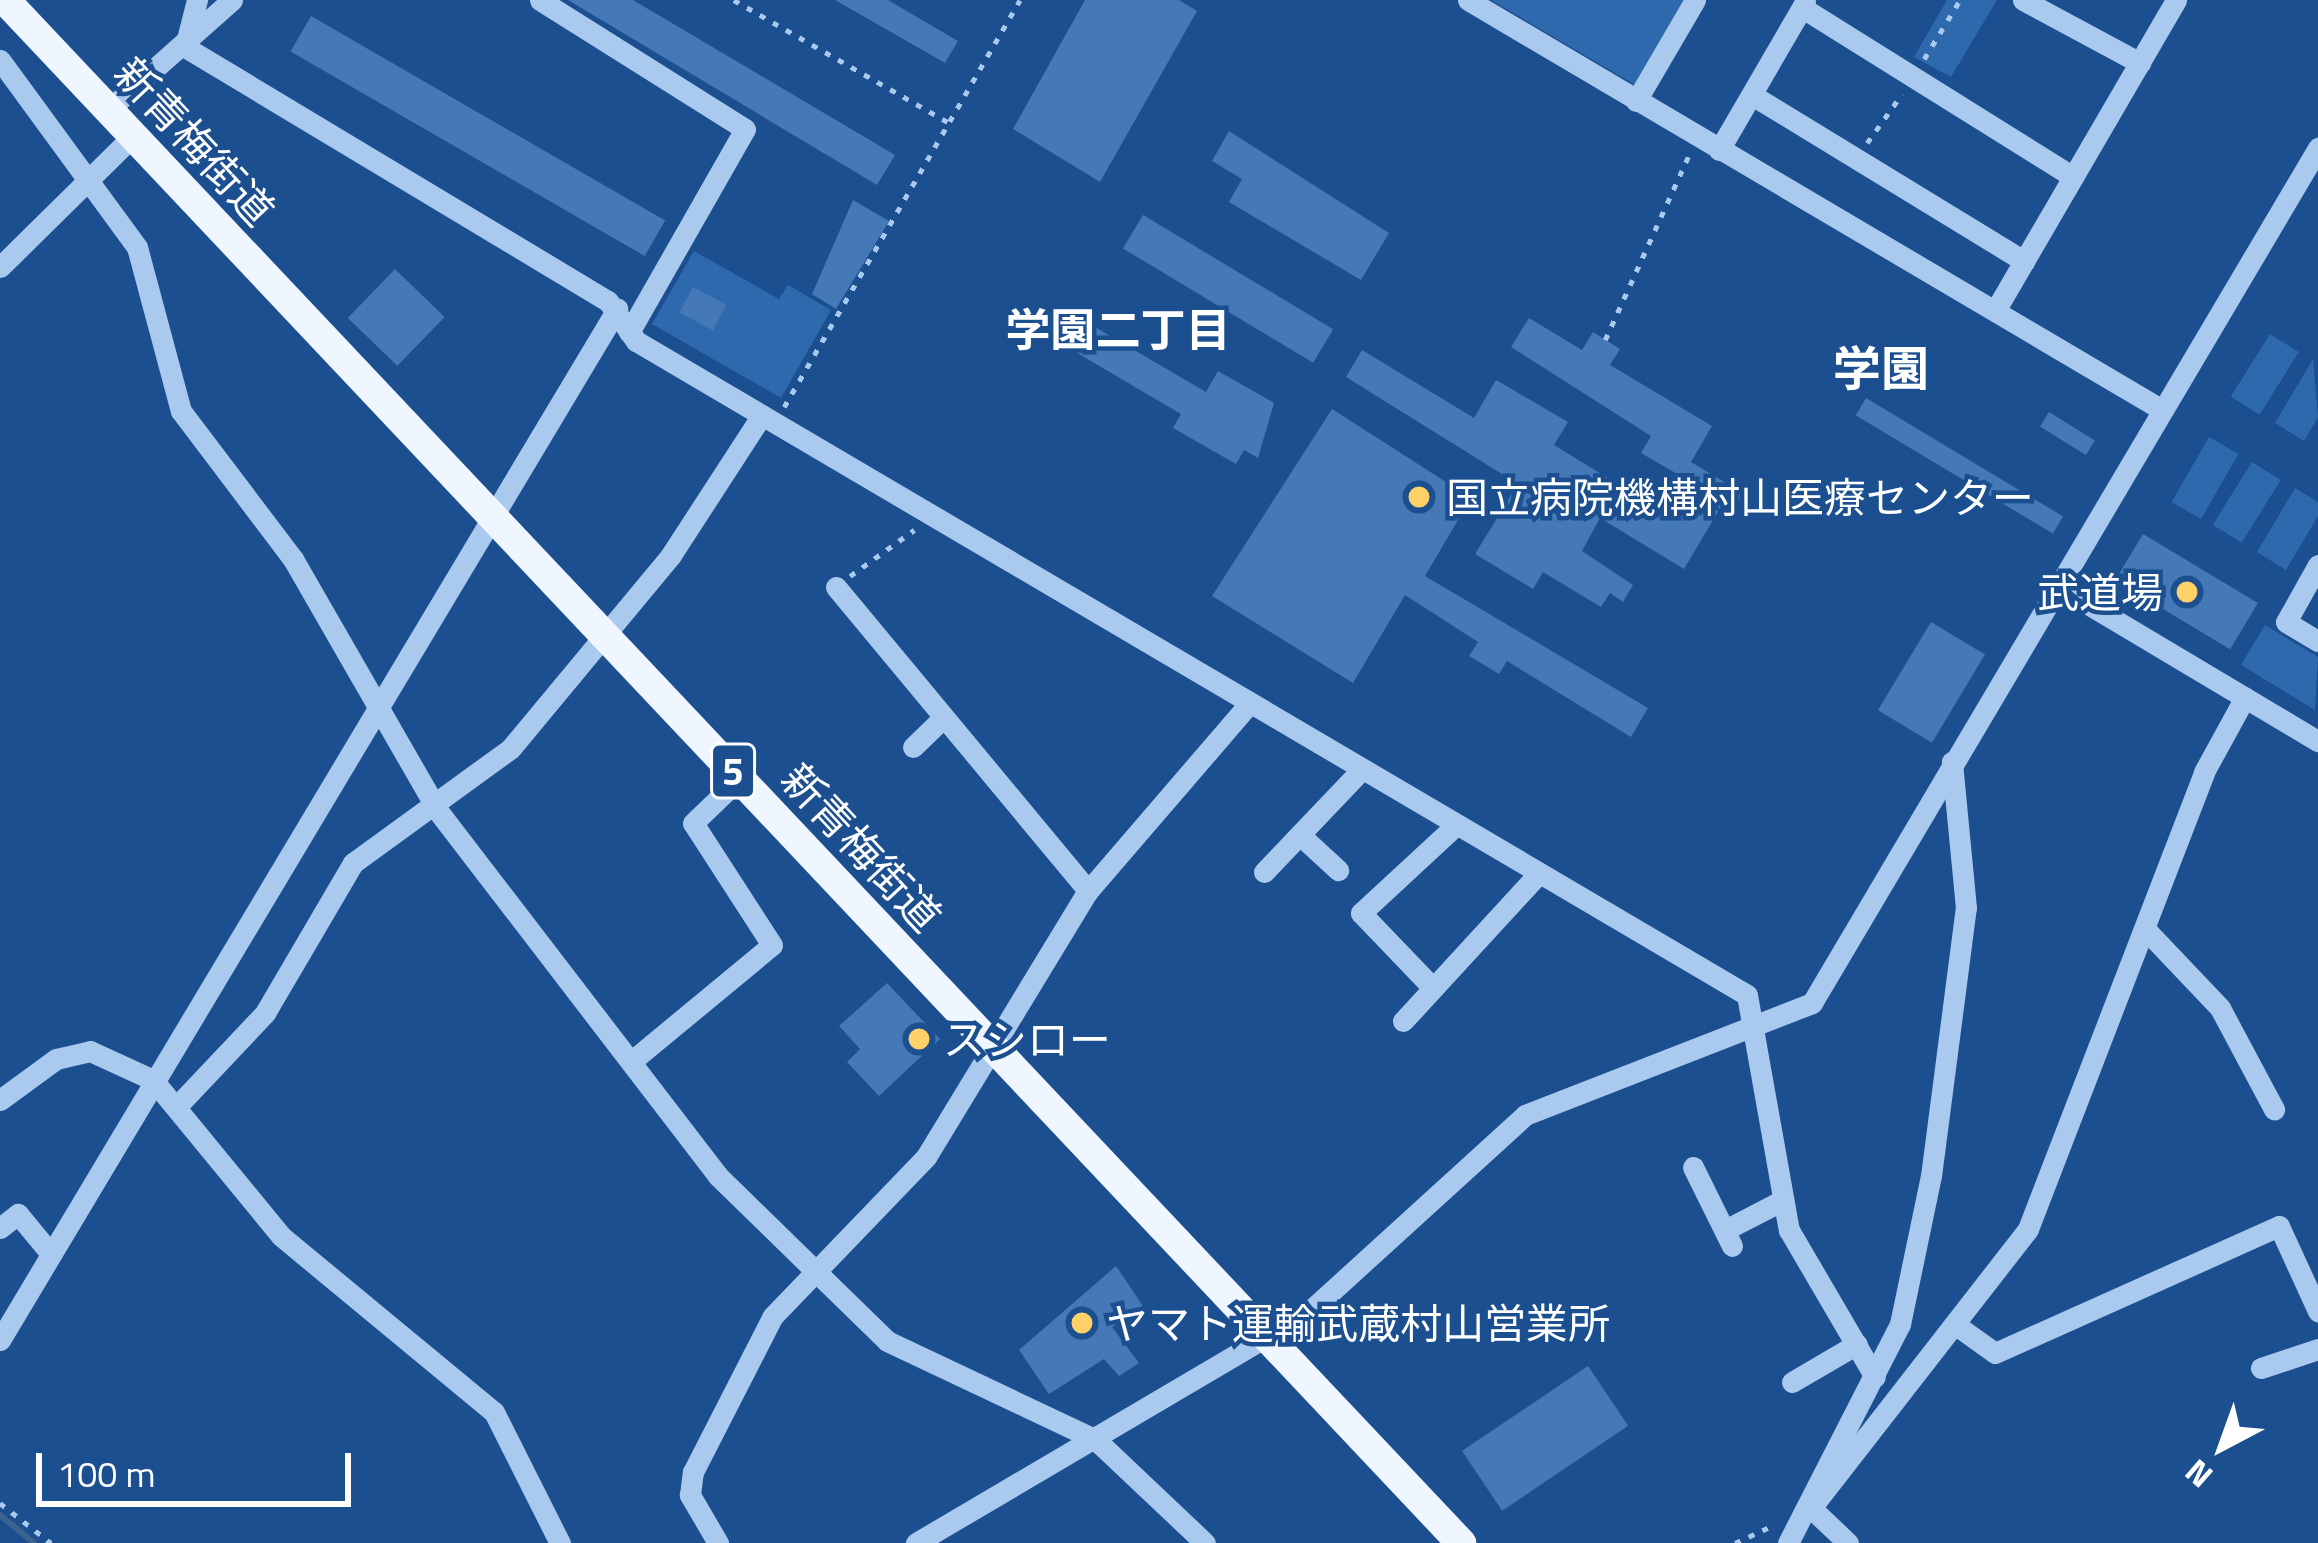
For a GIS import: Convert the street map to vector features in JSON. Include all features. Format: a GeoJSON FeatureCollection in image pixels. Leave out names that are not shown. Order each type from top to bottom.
{"type":"FeatureCollection","features":[{"type":"Feature","properties":{"kind":"main road","name":"新青梅街道"},"geometry":{"type":"LineString","coordinates":[[4,4],[1461,1543]]}},
{"type":"Feature","properties":{"kind":"street"},"geometry":{"type":"LineString","coordinates":[[185,47],[197,0]]}},
{"type":"Feature","properties":{"kind":"street"},"geometry":{"type":"LineString","coordinates":[[108,110],[185,47],[232,0]]}},
{"type":"Feature","properties":{"kind":"street"},"geometry":{"type":"LineString","coordinates":[[540,0],[745,129],[628,332]]}},
{"type":"Feature","properties":{"kind":"street"},"geometry":{"type":"LineString","coordinates":[[1468,0],[2159,407]]}},
{"type":"Feature","properties":{"kind":"street"},"geometry":{"type":"LineString","coordinates":[[1636,101],[1695,0]]}},
{"type":"Feature","properties":{"kind":"street"},"geometry":{"type":"LineString","coordinates":[[2023,0],[2140,62]]}},
{"type":"Feature","properties":{"kind":"street"},"geometry":{"type":"LineString","coordinates":[[1995,311],[2176,0]]}},
{"type":"Feature","properties":{"kind":"street"},"geometry":{"type":"LineString","coordinates":[[1719,150],[1806,5],[2073,177]]}},
{"type":"Feature","properties":{"kind":"street"},"geometry":{"type":"LineString","coordinates":[[185,47],[617,309],[628,332],[768,419],[1747,995],[1789,1230],[1875,1377]]}},
{"type":"Feature","properties":{"kind":"street"},"geometry":{"type":"LineString","coordinates":[[0,60],[137,247],[181,411],[293,559],[438,811],[718,1176],[886,1340],[1096,1440],[1205,1543]]}},
{"type":"Feature","properties":{"kind":"street"},"geometry":{"type":"LineString","coordinates":[[1752,95],[2024,261]]}},
{"type":"Feature","properties":{"kind":"street"},"geometry":{"type":"LineString","coordinates":[[0,267],[133,136]]}},
{"type":"Feature","properties":{"kind":"street"},"geometry":{"type":"LineString","coordinates":[[916,1543],[1268,1338],[1391,1245],[1525,1115],[1812,1004],[2159,407],[2318,148]]}},
{"type":"Feature","properties":{"kind":"street"},"geometry":{"type":"LineString","coordinates":[[0,1340],[617,309]]}},
{"type":"Feature","properties":{"kind":"street"},"geometry":{"type":"LineString","coordinates":[[438,811],[511,748],[768,419]]}},
{"type":"Feature","properties":{"kind":"street"},"geometry":{"type":"LineString","coordinates":[[2318,565],[2286,622],[2318,641]]}},
{"type":"Feature","properties":{"kind":"street"},"geometry":{"type":"LineString","coordinates":[[2056,585],[2318,741]]}},
{"type":"Feature","properties":{"kind":"street"},"geometry":{"type":"LineString","coordinates":[[836,587],[940,721],[1088,891]]}},
{"type":"Feature","properties":{"kind":"street"},"geometry":{"type":"LineString","coordinates":[[1788,1543],[1811,1508],[1960,1328],[2028,1229],[2073,1135],[2146,930],[2245,697]]}},
{"type":"Feature","properties":{"kind":"street"},"geometry":{"type":"LineString","coordinates":[[718,1543],[690,1495],[693,1472],[773,1316],[811,1270],[926,1156],[990,1044],[1088,891],[1249,704]]}},
{"type":"Feature","properties":{"kind":"street"},"geometry":{"type":"LineString","coordinates":[[913,747],[940,721]]}},
{"type":"Feature","properties":{"kind":"street"},"geometry":{"type":"LineString","coordinates":[[1811,1508],[1900,1324],[1954,1018],[1966,908],[1952,762]]}},
{"type":"Feature","properties":{"kind":"street"},"geometry":{"type":"LineString","coordinates":[[1264,872],[1362,770]]}},
{"type":"Feature","properties":{"kind":"street"},"geometry":{"type":"LineString","coordinates":[[633,1060],[772,945],[693,823],[740,778]]}},
{"type":"Feature","properties":{"kind":"street"},"geometry":{"type":"LineString","coordinates":[[180,1103],[265,1013],[353,863],[427,804],[438,811]]}},
{"type":"Feature","properties":{"kind":"street"},"geometry":{"type":"LineString","coordinates":[[1433,988],[1361,913],[1456,825]]}},
{"type":"Feature","properties":{"kind":"street"},"geometry":{"type":"LineString","coordinates":[[1300,836],[1338,870]]}},
{"type":"Feature","properties":{"kind":"street"},"geometry":{"type":"LineString","coordinates":[[1402,1021],[1539,873]]}},
{"type":"Feature","properties":{"kind":"street"},"geometry":{"type":"LineString","coordinates":[[2146,930],[2220,1008],[2274,1109]]}},
{"type":"Feature","properties":{"kind":"street"},"geometry":{"type":"LineString","coordinates":[[0,1100],[56,1059],[90,1051],[153,1080],[180,1103],[335,1288],[443,1360],[494,1412],[560,1543]]}},
{"type":"Feature","properties":{"kind":"street"},"geometry":{"type":"LineString","coordinates":[[1693,1167],[1729,1238],[1783,1200]]}},
{"type":"Feature","properties":{"kind":"street"},"geometry":{"type":"LineString","coordinates":[[0,1228],[18,1214],[51,1254]]}},
{"type":"Feature","properties":{"kind":"street"},"geometry":{"type":"LineString","coordinates":[[1960,1328],[1995,1353],[2279,1226],[2318,1311]]}},
{"type":"Feature","properties":{"kind":"street"},"geometry":{"type":"LineString","coordinates":[[1792,1382],[1857,1344]]}},
{"type":"Feature","properties":{"kind":"street"},"geometry":{"type":"LineString","coordinates":[[2261,1368],[2318,1349]]}},
{"type":"Feature","properties":{"kind":"street"},"geometry":{"type":"LineString","coordinates":[[1811,1508],[1848,1543]]}},
{"type":"Feature","properties":{"kind":"path"},"geometry":{"type":"LineString","coordinates":[[734,0],[950,123]]}},
{"type":"Feature","properties":{"kind":"path"},"geometry":{"type":"LineString","coordinates":[[768,419],[1020,0]]}},
{"type":"Feature","properties":{"kind":"path"},"geometry":{"type":"LineString","coordinates":[[1605,340],[1692,149]]}},
{"type":"Feature","properties":{"kind":"path"},"geometry":{"type":"LineString","coordinates":[[836,587],[932,517]]}},
{"type":"Feature","properties":{"kind":"path"},"geometry":{"type":"LineString","coordinates":[[0,1503],[51,1543]]}},
{"type":"Feature","properties":{"kind":"shaded area"},"geometry":{"type":"Polygon","coordinates":[[[1491,0],[1704,0],[1649,93],[1491,0]]]}},
{"type":"Feature","properties":{"kind":"shaded area"},"geometry":{"type":"Polygon","coordinates":[[[1947,0],[1997,0],[1951,77],[1914,57],[1947,0]]]}},
{"type":"Feature","properties":{"kind":"shaded area"},"geometry":{"type":"Polygon","coordinates":[[[694,251],[779,299],[788,285],[831,310],[781,398],[652,324],[694,251]]]}},
{"type":"Feature","properties":{"kind":"shaded area"},"geometry":{"type":"Polygon","coordinates":[[[2270,334],[2299,352],[2260,415],[2231,397],[2270,334]]]}},
{"type":"Feature","properties":{"kind":"shaded area"},"geometry":{"type":"Polygon","coordinates":[[[2313,359],[2318,417],[2304,441],[2275,423],[2313,359]]]}},
{"type":"Feature","properties":{"kind":"shaded area"},"geometry":{"type":"Polygon","coordinates":[[[2209,437],[2238,454],[2201,519],[2172,502],[2209,437]]]}},
{"type":"Feature","properties":{"kind":"shaded area"},"geometry":{"type":"Polygon","coordinates":[[[2252,462],[2281,480],[2242,543],[2213,525],[2252,462]]]}},
{"type":"Feature","properties":{"kind":"shaded area"},"geometry":{"type":"Polygon","coordinates":[[[2295,488],[2318,502],[2318,516],[2286,570],[2257,552],[2295,488]]]}},
{"type":"Feature","properties":{"kind":"shaded area"},"geometry":{"type":"Polygon","coordinates":[[[2265,625],[2318,657],[2315,710],[2241,665],[2265,625]]]}},
{"type":"Feature","properties":{"kind":"building"},"geometry":{"type":"Polygon","coordinates":[[[568,0],[633,0],[895,155],[877,185],[568,0]]]}},
{"type":"Feature","properties":{"kind":"building"},"geometry":{"type":"Polygon","coordinates":[[[835,0],[888,0],[958,41],[945,63],[835,0]]]}},
{"type":"Feature","properties":{"kind":"building"},"geometry":{"type":"Polygon","coordinates":[[[1085,0],[1179,0],[1197,11],[1100,182],[1013,129],[1085,0]]]}},
{"type":"Feature","properties":{"kind":"building"},"geometry":{"type":"Polygon","coordinates":[[[311,16],[665,220],[645,256],[290,52],[311,16]]]}},
{"type":"Feature","properties":{"kind":"building"},"geometry":{"type":"Polygon","coordinates":[[[1229,131],[1389,233],[1361,280],[1229,202],[1242,179],[1212,161],[1229,131]]]}},
{"type":"Feature","properties":{"kind":"building"},"geometry":{"type":"Polygon","coordinates":[[[853,200],[889,221],[836,309],[812,294],[853,200]]]}},
{"type":"Feature","properties":{"kind":"building"},"geometry":{"type":"Polygon","coordinates":[[[1143,215],[1333,329],[1313,363],[1123,248],[1143,215]]]}},
{"type":"Feature","properties":{"kind":"building"},"geometry":{"type":"Polygon","coordinates":[[[395,269],[445,317],[397,366],[348,318],[395,269]]]}},
{"type":"Feature","properties":{"kind":"building"},"geometry":{"type":"Polygon","coordinates":[[[693,287],[727,305],[713,330],[679,313],[693,287]]]}},
{"type":"Feature","properties":{"kind":"building"},"geometry":{"type":"Polygon","coordinates":[[[1529,318],[1582,350],[1593,332],[1620,349],[1610,365],[1712,426],[1691,462],[1743,493],[1734,508],[1724,502],[1684,569],[1600,518],[1582,551],[1633,585],[1623,602],[1610,593],[1601,607],[1543,572],[1533,589],[1475,554],[1518,484],[1346,377],[1362,350],[1474,418],[1496,380],[1568,422],[1554,445],[1670,516],[1691,482],[1641,453],[1651,436],[1511,347],[1529,318]]]}},
{"type":"Feature","properties":{"kind":"building"},"geometry":{"type":"Polygon","coordinates":[[[1083,320],[1206,392],[1218,371],[1274,403],[1258,458],[1244,450],[1236,464],[1173,428],[1181,414],[1067,347],[1083,320]]]}},
{"type":"Feature","properties":{"kind":"building"},"geometry":{"type":"Polygon","coordinates":[[[1866,398],[2063,516],[2053,534],[1856,415],[1866,398]]]}},
{"type":"Feature","properties":{"kind":"building"},"geometry":{"type":"Polygon","coordinates":[[[1332,409],[1471,498],[1425,576],[1648,708],[1631,737],[1507,661],[1499,674],[1469,656],[1478,642],[1405,595],[1353,683],[1212,596],[1332,409]]]}},
{"type":"Feature","properties":{"kind":"building"},"geometry":{"type":"Polygon","coordinates":[[[2049,412],[2095,441],[2086,455],[2040,426],[2049,412]]]}},
{"type":"Feature","properties":{"kind":"building","name":"武道場"},"geometry":{"type":"Polygon","coordinates":[[[2143,534],[2258,603],[2230,649],[2115,580],[2143,534]]]}},
{"type":"Feature","properties":{"kind":"building"},"geometry":{"type":"Polygon","coordinates":[[[1931,622],[1985,654],[1932,743],[1878,710],[1931,622]]]}},
{"type":"Feature","properties":{"kind":"building"},"geometry":{"type":"Polygon","coordinates":[[[887,983],[940,1039],[879,1096],[847,1062],[860,1049],[839,1026],[887,983]]]}},
{"type":"Feature","properties":{"kind":"building","name":"ヤマト運輸武蔵村山営業所"},"geometry":{"type":"Polygon","coordinates":[[[1116,1266],[1143,1306],[1112,1327],[1139,1363],[1119,1376],[1104,1359],[1049,1394],[1019,1350],[1116,1266]]]}},
{"type":"Feature","properties":{"kind":"building"},"geometry":{"type":"Polygon","coordinates":[[[1588,1366],[1628,1426],[1502,1511],[1462,1451],[1588,1366]]]}},
{"type":"Feature","properties":{"kind":"waterway"},"geometry":{"type":"LineString","coordinates":[[0,1515],[34,1543]]}},
{"type":"Feature","properties":{"kind":"place","name":"国立病院機構村山医療センター"},"geometry":{"type":"Point","coordinates":[1419,497]}},
{"type":"Feature","properties":{"kind":"place","name":"武道場"},"geometry":{"type":"Point","coordinates":[2187,592]}},
{"type":"Feature","properties":{"kind":"place","name":"スシロー"},"geometry":{"type":"Point","coordinates":[919,1039]}},
{"type":"Feature","properties":{"kind":"place","name":"ヤマト運輸武蔵村山営業所"},"geometry":{"type":"Point","coordinates":[1082,1323]}},
{"type":"Feature","properties":{"kind":"district","name":"学園二丁目"},"geometry":{"type":"Point","coordinates":[1118,330]}},
{"type":"Feature","properties":{"kind":"district","name":"学園"},"geometry":{"type":"Point","coordinates":[1881,369]}}]}
